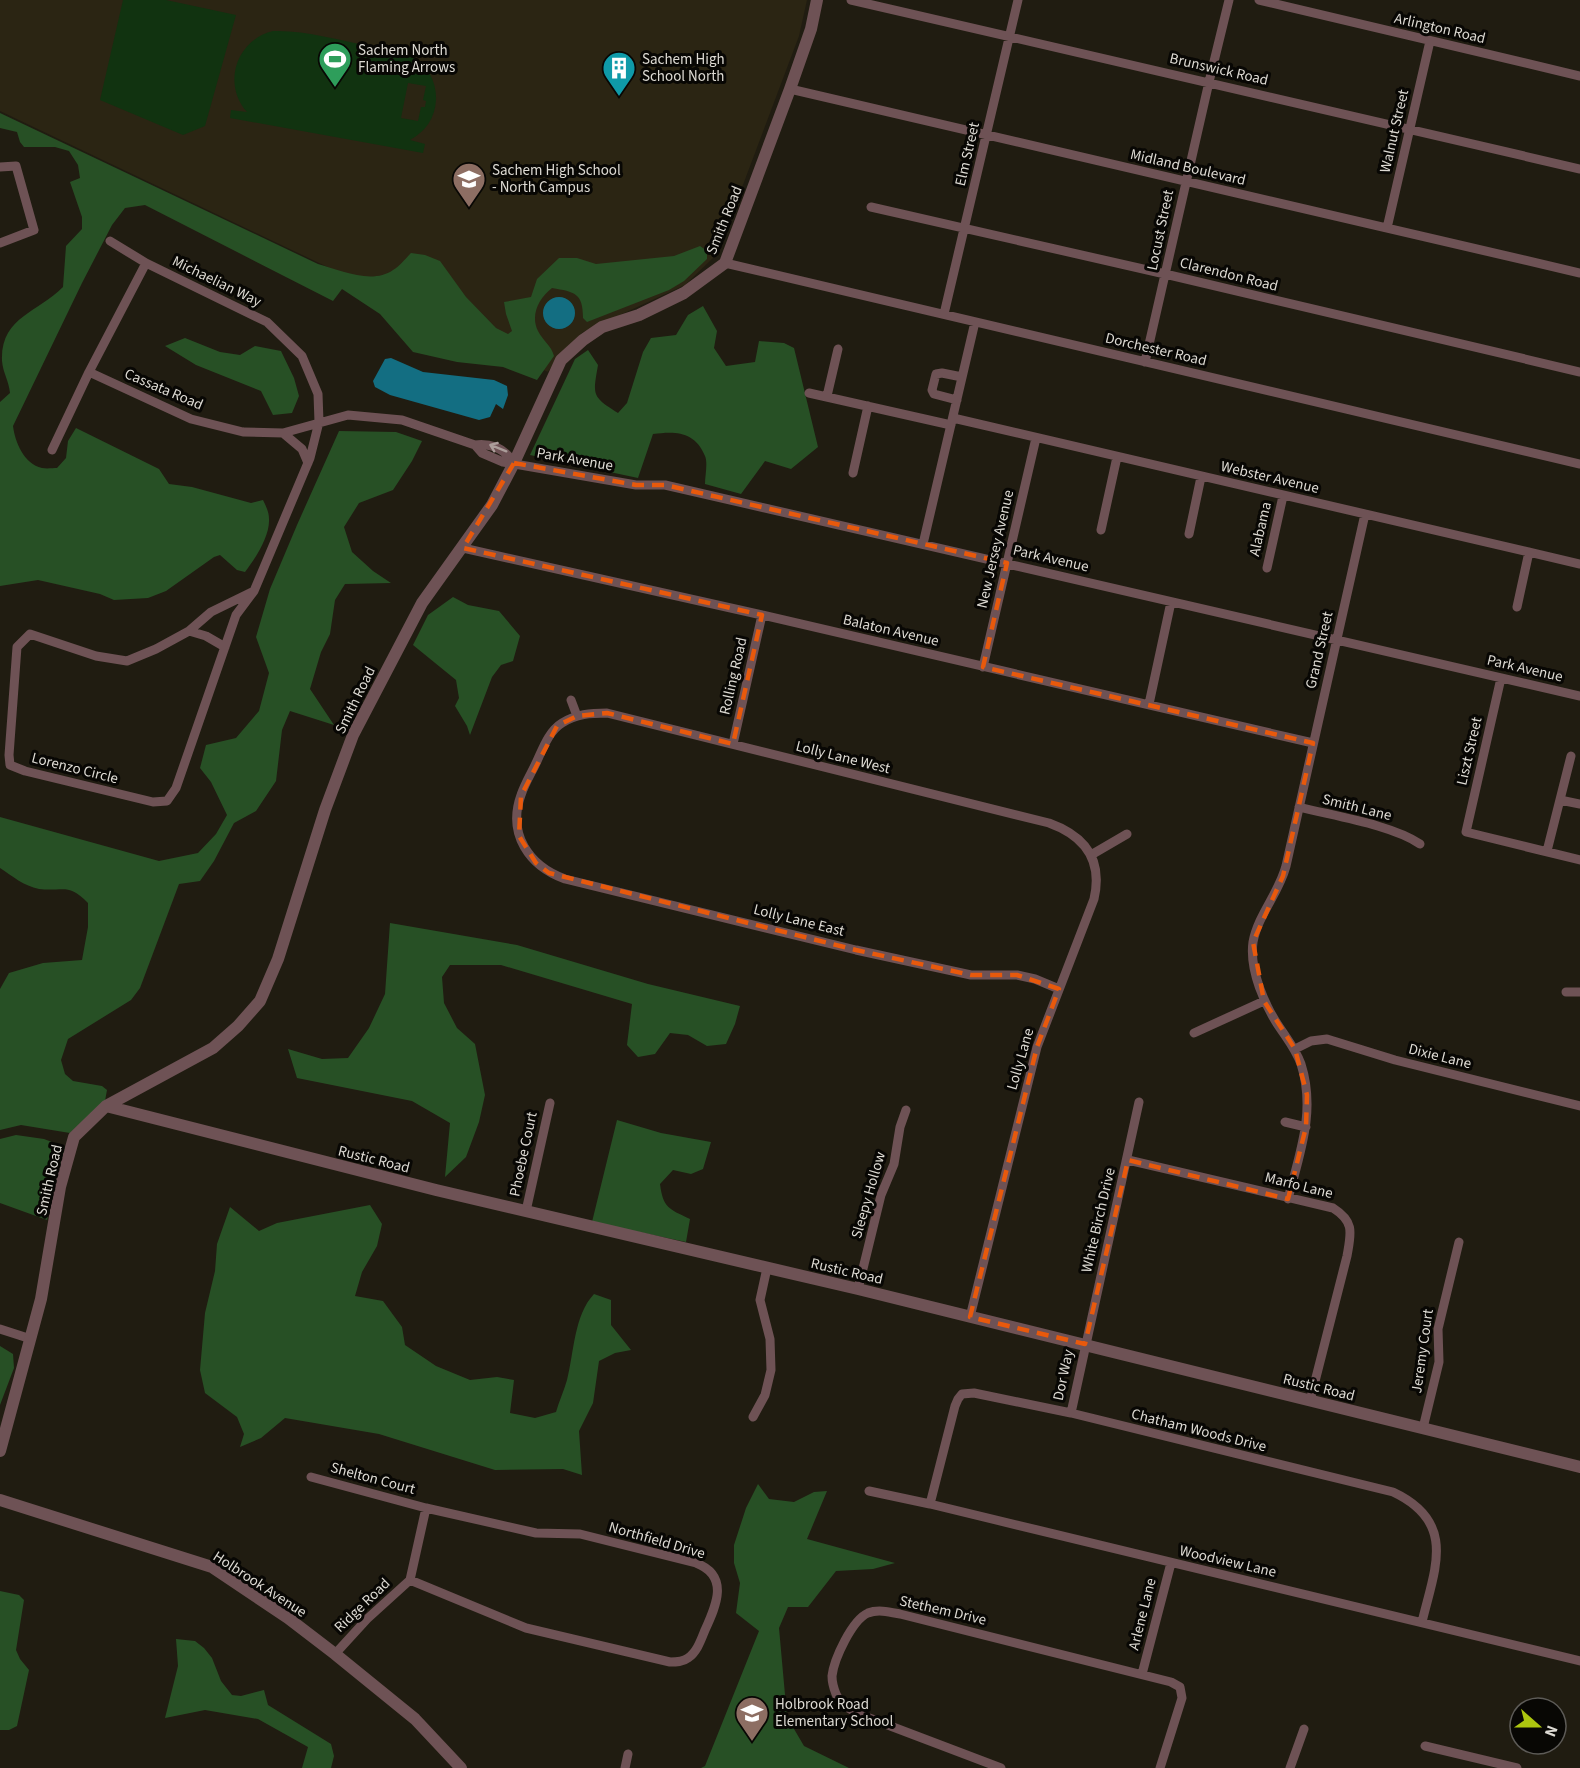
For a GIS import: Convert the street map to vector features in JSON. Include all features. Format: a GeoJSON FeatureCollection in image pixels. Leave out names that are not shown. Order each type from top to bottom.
{"type":"FeatureCollection","features":[{"type":"Feature","properties":{"kind":"street","name":"Smith Road"},"geometry":{"type":"LineString","coordinates":[[0,1451],[31,1339],[45,1278],[60,1187],[74,1137],[106,1106],[213,1048],[238,1026],[260,1001],[278,959],[325,810],[353,735],[422,603],[492,505],[514,463],[561,360],[602,327],[639,315],[684,293],[725,263],[811,29],[817,0]]}},
{"type":"Feature","properties":{"kind":"street","name":"Brunswick Road"},"geometry":{"type":"LineString","coordinates":[[851,0],[1209,81],[1580,169]]}},
{"type":"Feature","properties":{"kind":"street","name":"Elm Street"},"geometry":{"type":"LineString","coordinates":[[944,314],[1018,0]]}},
{"type":"Feature","properties":{"kind":"street","name":"Locust Street"},"geometry":{"type":"LineString","coordinates":[[1145,362],[1229,0]]}},
{"type":"Feature","properties":{"kind":"street","name":"Arlington Road"},"geometry":{"type":"LineString","coordinates":[[1259,0],[1580,76]]}},
{"type":"Feature","properties":{"kind":"street","name":"Walnut Street"},"geometry":{"type":"LineString","coordinates":[[1387,228],[1430,41]]}},
{"type":"Feature","properties":{"kind":"street","name":"Midland Boulevard"},"geometry":{"type":"LineString","coordinates":[[790,89],[1580,273]]}},
{"type":"Feature","properties":{"kind":"street"},"geometry":{"type":"LineString","coordinates":[[0,167],[16,166],[34,230],[0,243]]}},
{"type":"Feature","properties":{"kind":"street","name":"Clarendon Road"},"geometry":{"type":"LineString","coordinates":[[871,207],[1580,372]]}},
{"type":"Feature","properties":{"kind":"street","name":"Michaelian Way"},"geometry":{"type":"LineString","coordinates":[[110,241],[146,263],[267,322],[302,356],[318,394],[319,422]]}},
{"type":"Feature","properties":{"kind":"street"},"geometry":{"type":"LineString","coordinates":[[52,450],[89,372],[146,263]]}},
{"type":"Feature","properties":{"kind":"street","name":"Dorchester Road"},"geometry":{"type":"LineString","coordinates":[[725,263],[1580,464]]}},
{"type":"Feature","properties":{"kind":"street"},"geometry":{"type":"LineString","coordinates":[[922,544],[975,322]]}},
{"type":"Feature","properties":{"kind":"street"},"geometry":{"type":"LineString","coordinates":[[827,396],[838,349]]}},
{"type":"Feature","properties":{"kind":"street","name":"Cassata Road"},"geometry":{"type":"LineString","coordinates":[[89,372],[191,419],[243,432],[283,433],[348,415],[402,420],[475,445],[482,453],[503,462],[514,463]]}},
{"type":"Feature","properties":{"kind":"street"},"geometry":{"type":"LineString","coordinates":[[957,400],[934,394],[933,383],[936,374],[962,377]]}},
{"type":"Feature","properties":{"kind":"street","name":"Webster Avenue"},"geometry":{"type":"LineString","coordinates":[[809,393],[1036,438],[1580,564]]}},
{"type":"Feature","properties":{"kind":"street"},"geometry":{"type":"LineString","coordinates":[[853,473],[868,406]]}},
{"type":"Feature","properties":{"kind":"street","name":"Lorenzo Circle"},"geometry":{"type":"LineString","coordinates":[[254,591],[212,612],[189,631],[127,661],[96,656],[30,634],[17,647],[10,765],[25,771],[153,802],[167,801],[176,788],[236,615],[254,591],[308,464],[319,422]]}},
{"type":"Feature","properties":{"kind":"street"},"geometry":{"type":"LineString","coordinates":[[283,433],[302,448],[308,464]]}},
{"type":"Feature","properties":{"kind":"street","name":"New Jersey Avenue"},"geometry":{"type":"LineString","coordinates":[[983,667],[1036,438]]}},
{"type":"Feature","properties":{"kind":"street"},"geometry":{"type":"LineString","coordinates":[[1101,530],[1118,457]]}},
{"type":"Feature","properties":{"kind":"street","name":"Park Avenue"},"geometry":{"type":"LineString","coordinates":[[514,463],[636,485],[665,485],[1580,696]]}},
{"type":"Feature","properties":{"kind":"street"},"geometry":{"type":"LineString","coordinates":[[1189,534],[1201,477]]}},
{"type":"Feature","properties":{"kind":"street","name":"Alabama"},"geometry":{"type":"LineString","coordinates":[[1267,568],[1283,496]]}},
{"type":"Feature","properties":{"kind":"street","name":"Grand Street"},"geometry":{"type":"LineString","coordinates":[[1302,793],[1365,514]]}},
{"type":"Feature","properties":{"kind":"street","name":"Balaton Avenue"},"geometry":{"type":"LineString","coordinates":[[463,548],[1313,743]]}},
{"type":"Feature","properties":{"kind":"street"},"geometry":{"type":"LineString","coordinates":[[1517,607],[1529,552]]}},
{"type":"Feature","properties":{"kind":"street"},"geometry":{"type":"LineString","coordinates":[[1149,704],[1171,602]]}},
{"type":"Feature","properties":{"kind":"street","name":"Rolling Road"},"geometry":{"type":"LineString","coordinates":[[733,744],[762,615]]}},
{"type":"Feature","properties":{"kind":"street"},"geometry":{"type":"LineString","coordinates":[[189,631],[206,636],[225,647]]}},
{"type":"Feature","properties":{"kind":"street","name":"Liszt Street"},"geometry":{"type":"LineString","coordinates":[[1501,678],[1466,832],[1547,851]]}},
{"type":"Feature","properties":{"kind":"street"},"geometry":{"type":"LineString","coordinates":[[571,700],[577,716]]}},
{"type":"Feature","properties":{"kind":"street","name":"Lolly Lane West"},"geometry":{"type":"LineString","coordinates":[[577,716],[607,713],[1049,823],[1073,833],[1091,855]]}},
{"type":"Feature","properties":{"kind":"street","name":"Lolly Lane East"},"geometry":{"type":"LineString","coordinates":[[577,716],[553,730],[521,796],[517,813],[519,836],[536,864],[549,873],[565,879],[856,950],[970,975],[1017,975],[1035,979],[1059,989]]}},
{"type":"Feature","properties":{"kind":"street"},"geometry":{"type":"LineString","coordinates":[[1571,756],[1547,851],[1580,860]]}},
{"type":"Feature","properties":{"kind":"street","name":"Smith Lane"},"geometry":{"type":"LineString","coordinates":[[1302,793],[1299,807],[1392,831],[1408,836],[1420,844]]}},
{"type":"Feature","properties":{"kind":"street"},"geometry":{"type":"LineString","coordinates":[[1560,800],[1580,804]]}},
{"type":"Feature","properties":{"kind":"street"},"geometry":{"type":"LineString","coordinates":[[1288,1198],[1306,1127],[1307,1095],[1303,1070],[1295,1049],[1264,1001],[1255,968],[1253,942],[1258,926],[1283,876],[1299,807]]}},
{"type":"Feature","properties":{"kind":"street"},"geometry":{"type":"LineString","coordinates":[[1091,855],[1127,834]]}},
{"type":"Feature","properties":{"kind":"street","name":"Lolly Lane"},"geometry":{"type":"LineString","coordinates":[[970,1317],[1037,1047],[1094,899],[1096,882],[1091,855]]}},
{"type":"Feature","properties":{"kind":"street"},"geometry":{"type":"LineString","coordinates":[[1566,992],[1580,992]]}},
{"type":"Feature","properties":{"kind":"street"},"geometry":{"type":"LineString","coordinates":[[1194,1033],[1264,1001]]}},
{"type":"Feature","properties":{"kind":"street","name":"Dixie Lane"},"geometry":{"type":"LineString","coordinates":[[1295,1049],[1311,1041],[1327,1039],[1395,1060],[1580,1106]]}},
{"type":"Feature","properties":{"kind":"street","name":"White Birch Drive"},"geometry":{"type":"LineString","coordinates":[[1085,1344],[1128,1161],[1139,1102]]}},
{"type":"Feature","properties":{"kind":"street","name":"Phoebe Court"},"geometry":{"type":"LineString","coordinates":[[526,1211],[550,1104]]}},
{"type":"Feature","properties":{"kind":"street","name":"Rustic Road"},"geometry":{"type":"LineString","coordinates":[[106,1106],[526,1211],[1085,1344],[1580,1467]]}},
{"type":"Feature","properties":{"kind":"street","name":"Sleepy Hollow"},"geometry":{"type":"LineString","coordinates":[[858,1289],[881,1195],[894,1164],[900,1127],[906,1110]]}},
{"type":"Feature","properties":{"kind":"street"},"geometry":{"type":"LineString","coordinates":[[1285,1122],[1306,1127]]}},
{"type":"Feature","properties":{"kind":"street","name":"Marfo Lane"},"geometry":{"type":"LineString","coordinates":[[1128,1161],[1333,1208],[1350,1223],[1347,1256],[1310,1401]]}},
{"type":"Feature","properties":{"kind":"street","name":"Jeremy Court"},"geometry":{"type":"LineString","coordinates":[[1423,1428],[1438,1362],[1438,1329],[1459,1242]]}},
{"type":"Feature","properties":{"kind":"street"},"geometry":{"type":"LineString","coordinates":[[753,1417],[765,1395],[771,1370],[770,1339],[760,1300],[767,1268]]}},
{"type":"Feature","properties":{"kind":"street"},"geometry":{"type":"LineString","coordinates":[[0,1329],[31,1339]]}},
{"type":"Feature","properties":{"kind":"street","name":"Dor Way"},"geometry":{"type":"LineString","coordinates":[[1071,1413],[1085,1344]]}},
{"type":"Feature","properties":{"kind":"street","name":"Chatham Woods Drive"},"geometry":{"type":"LineString","coordinates":[[930,1504],[955,1406],[962,1394],[974,1393],[1071,1413],[1217,1451],[1393,1492],[1401,1496],[1419,1509],[1427,1519],[1436,1540],[1435,1568],[1422,1622]]}},
{"type":"Feature","properties":{"kind":"street","name":"Shelton Court"},"geometry":{"type":"LineString","coordinates":[[312,1477],[426,1508]]}},
{"type":"Feature","properties":{"kind":"street","name":"Woodview Lane"},"geometry":{"type":"LineString","coordinates":[[869,1491],[1580,1661]]}},
{"type":"Feature","properties":{"kind":"street","name":"Holbrook Avenue"},"geometry":{"type":"LineString","coordinates":[[0,1500],[212,1567],[286,1617],[335,1654],[415,1719],[461,1768]]}},
{"type":"Feature","properties":{"kind":"street","name":"Northfield Drive"},"geometry":{"type":"LineString","coordinates":[[410,1580],[525,1628],[670,1662],[683,1660],[693,1653],[717,1601],[718,1589],[715,1579],[707,1569],[696,1563],[580,1534],[536,1533],[426,1508]]}},
{"type":"Feature","properties":{"kind":"street","name":"Ridge Road"},"geometry":{"type":"LineString","coordinates":[[335,1654],[367,1619],[410,1580],[426,1508]]}},
{"type":"Feature","properties":{"kind":"street","name":"Arlene Lane"},"geometry":{"type":"LineString","coordinates":[[1142,1674],[1170,1563]]}},
{"type":"Feature","properties":{"kind":"street","name":"Stethem Drive"},"geometry":{"type":"LineString","coordinates":[[1001,1768],[864,1716],[841,1703],[832,1677],[849,1631],[856,1622],[872,1612],[900,1614],[1171,1682],[1180,1687],[1182,1692],[1180,1706],[1160,1768]]}},
{"type":"Feature","properties":{"kind":"street"},"geometry":{"type":"LineString","coordinates":[[1290,1768],[1304,1729]]}},
{"type":"Feature","properties":{"kind":"street"},"geometry":{"type":"LineString","coordinates":[[1425,1746],[1517,1768]]}},
{"type":"Feature","properties":{"kind":"street"},"geometry":{"type":"LineString","coordinates":[[625,1768],[628,1754]]}},
{"type":"Feature","properties":{"kind":"highlighted area"},"geometry":{"type":"Polygon","coordinates":[[[514,463],[636,485],[665,485],[1007,563],[983,667],[1313,743],[1283,876],[1253,942],[1264,1001],[1295,1049],[1307,1095],[1306,1127],[1288,1199],[1128,1160],[1085,1344],[970,1317],[1037,1047],[1059,989],[1017,975],[971,975],[856,950],[549,873],[536,863],[519,836],[521,796],[557,726],[577,716],[607,713],[733,744],[762,615],[463,548],[514,463]]]}},
{"type":"Feature","properties":{"kind":"shaded area","name":"Sachem High School - North Campus"},"geometry":{"type":"Polygon","coordinates":[[[0,0],[807,0],[799,36],[726,230],[713,258],[685,285],[583,332],[561,353],[548,372],[0,111],[0,0]]]}},
{"type":"Feature","properties":{"kind":"green space"},"geometry":{"type":"Polygon","coordinates":[[[123,0],[166,0],[236,15],[205,126],[183,135],[100,100],[123,0]]]}},
{"type":"Feature","properties":{"kind":"green space"},"geometry":{"type":"Polygon","coordinates":[[[273,31],[309,34],[398,51],[414,57],[431,76],[436,94],[432,118],[421,132],[410,140],[425,144],[423,153],[230,118],[231,110],[247,112],[239,101],[234,76],[242,53],[260,36],[273,31]],[[408,83],[401,118],[418,121],[421,107],[425,107],[426,101],[423,100],[426,86],[408,83]]]}},
{"type":"Feature","properties":{"kind":"green space"},"geometry":{"type":"Polygon","coordinates":[[[0,113],[318,264],[356,275],[376,276],[396,268],[411,253],[440,261],[466,297],[496,328],[508,334],[512,331],[504,302],[531,297],[537,279],[559,258],[577,258],[596,264],[674,256],[700,246],[707,251],[707,259],[684,281],[669,290],[587,322],[583,318],[581,303],[576,295],[552,288],[537,307],[535,319],[538,331],[554,356],[537,380],[503,367],[457,362],[413,352],[380,314],[342,289],[333,301],[145,205],[125,208],[112,225],[82,283],[13,426],[18,445],[25,457],[36,466],[57,468],[66,458],[68,441],[76,428],[159,469],[169,484],[192,487],[251,503],[263,500],[269,516],[267,533],[245,572],[237,570],[220,555],[166,591],[148,598],[114,600],[100,594],[38,580],[0,586],[0,402],[10,393],[2,361],[3,346],[7,334],[14,325],[63,287],[66,246],[82,229],[82,217],[70,182],[80,178],[78,165],[69,151],[55,147],[24,147],[17,132],[0,128],[0,113]]]}},
{"type":"Feature","properties":{"kind":"green space"},"geometry":{"type":"Polygon","coordinates":[[[703,306],[717,331],[714,348],[726,366],[755,362],[759,341],[784,343],[794,348],[818,447],[791,469],[765,461],[741,494],[705,484],[705,456],[696,442],[684,434],[653,434],[638,478],[530,455],[575,359],[588,350],[598,365],[596,394],[603,403],[618,413],[627,403],[643,352],[651,338],[676,335],[688,315],[703,306]]]}},
{"type":"Feature","properties":{"kind":"green space"},"geometry":{"type":"Polygon","coordinates":[[[185,338],[220,352],[240,355],[255,346],[281,351],[294,378],[299,396],[292,413],[273,415],[261,391],[196,365],[165,346],[185,338]]]}},
{"type":"Feature","properties":{"kind":"green space"},"geometry":{"type":"Polygon","coordinates":[[[339,431],[396,432],[422,441],[393,490],[359,503],[344,527],[352,552],[373,571],[391,583],[345,584],[335,600],[330,634],[321,652],[310,689],[334,725],[290,711],[282,730],[276,781],[256,811],[234,823],[214,861],[200,881],[179,884],[140,988],[131,1000],[68,1039],[61,1060],[65,1074],[73,1081],[102,1086],[107,1090],[105,1101],[70,1133],[21,1125],[0,1130],[0,989],[9,973],[43,963],[82,960],[88,927],[88,903],[70,890],[47,890],[28,886],[0,868],[0,817],[159,861],[198,853],[216,834],[227,815],[211,782],[200,768],[206,745],[236,738],[259,711],[269,673],[256,637],[270,589],[339,431]]]}},
{"type":"Feature","properties":{"kind":"green space"},"geometry":{"type":"Polygon","coordinates":[[[453,597],[468,605],[499,611],[520,636],[513,661],[501,665],[492,677],[470,735],[455,706],[459,698],[456,680],[413,645],[428,615],[453,597]]]}},
{"type":"Feature","properties":{"kind":"green space"},"geometry":{"type":"Polygon","coordinates":[[[390,923],[517,945],[648,984],[740,1006],[726,1044],[707,1046],[688,1035],[670,1033],[655,1054],[638,1057],[627,1045],[632,1004],[501,965],[450,965],[442,977],[444,1003],[457,1028],[475,1044],[485,1095],[479,1122],[466,1157],[445,1177],[450,1123],[412,1101],[297,1078],[288,1049],[322,1059],[348,1058],[369,1028],[385,994],[390,923]]]}},
{"type":"Feature","properties":{"kind":"green space"},"geometry":{"type":"Polygon","coordinates":[[[617,1120],[661,1133],[711,1142],[703,1169],[691,1174],[673,1170],[660,1184],[668,1207],[690,1219],[686,1242],[592,1222],[617,1120]]]}},
{"type":"Feature","properties":{"kind":"green space"},"geometry":{"type":"Polygon","coordinates":[[[16,1135],[44,1139],[65,1147],[47,1220],[0,1203],[0,1139],[16,1135]]]}},
{"type":"Feature","properties":{"kind":"green space"},"geometry":{"type":"Polygon","coordinates":[[[370,1205],[382,1224],[377,1246],[362,1272],[355,1296],[383,1301],[402,1327],[405,1345],[436,1366],[470,1380],[497,1377],[514,1380],[510,1413],[535,1418],[556,1412],[567,1380],[582,1312],[594,1294],[611,1300],[611,1325],[631,1350],[615,1353],[599,1361],[593,1403],[579,1431],[582,1475],[563,1469],[495,1470],[379,1434],[285,1418],[261,1438],[240,1447],[244,1434],[237,1417],[205,1393],[200,1370],[205,1313],[215,1271],[217,1244],[230,1207],[259,1231],[277,1223],[370,1205]]]}},
{"type":"Feature","properties":{"kind":"green space"},"geometry":{"type":"Polygon","coordinates":[[[0,1346],[13,1354],[14,1368],[0,1405],[0,1346]]]}},
{"type":"Feature","properties":{"kind":"green space"},"geometry":{"type":"Polygon","coordinates":[[[758,1484],[769,1499],[794,1502],[814,1492],[827,1491],[807,1539],[895,1563],[873,1569],[836,1571],[808,1607],[788,1607],[779,1628],[787,1717],[804,1746],[849,1768],[701,1768],[705,1766],[759,1631],[736,1613],[740,1583],[734,1563],[734,1545],[746,1508],[758,1484]]]}},
{"type":"Feature","properties":{"kind":"green space"},"geometry":{"type":"Polygon","coordinates":[[[0,1591],[19,1595],[24,1600],[16,1650],[29,1670],[17,1726],[9,1730],[0,1730],[0,1591]]]}},
{"type":"Feature","properties":{"kind":"green space"},"geometry":{"type":"Polygon","coordinates":[[[176,1639],[195,1641],[204,1648],[212,1658],[221,1681],[232,1695],[241,1696],[264,1690],[268,1705],[331,1744],[334,1756],[331,1768],[302,1768],[308,1747],[258,1719],[205,1710],[165,1718],[178,1666],[176,1639]]]}},
{"type":"Feature","properties":{"kind":"water"},"geometry":{"type":"Polygon","coordinates":[[[559,297],[571,301],[575,313],[571,325],[559,329],[547,325],[543,313],[547,301],[559,297]]]}},
{"type":"Feature","properties":{"kind":"water"},"geometry":{"type":"Polygon","coordinates":[[[391,358],[423,372],[494,380],[507,386],[508,395],[503,409],[496,404],[490,417],[479,420],[390,395],[375,387],[373,381],[385,359],[391,358]]]}},
{"type":"Feature","properties":{"kind":"place","name":"Sachem North Flaming Arrows"},"geometry":{"type":"Point","coordinates":[335,88]}},
{"type":"Feature","properties":{"kind":"place","name":"Sachem High School North"},"geometry":{"type":"Point","coordinates":[619,97]}},
{"type":"Feature","properties":{"kind":"place","name":"Sachem High School - North Campus"},"geometry":{"type":"Point","coordinates":[469,208]}},
{"type":"Feature","properties":{"kind":"place","name":"Holbrook Road Elementary School"},"geometry":{"type":"Point","coordinates":[752,1742]}}]}
